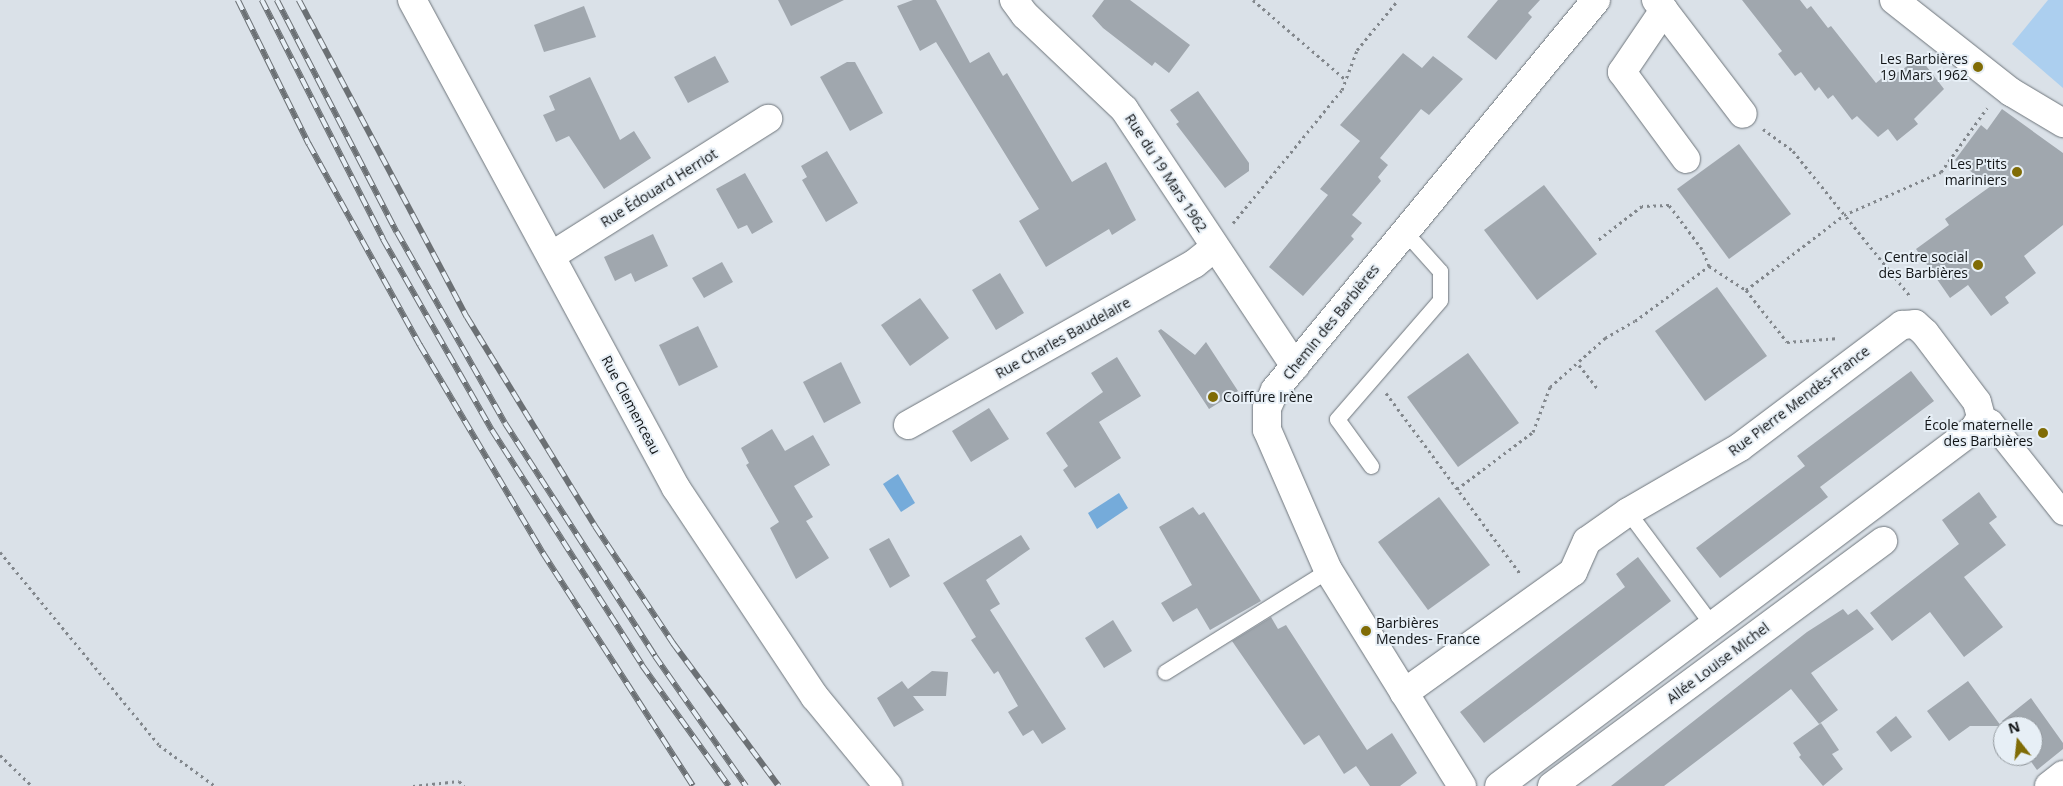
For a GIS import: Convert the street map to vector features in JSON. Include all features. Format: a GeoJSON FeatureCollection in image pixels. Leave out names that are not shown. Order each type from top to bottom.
{"type":"FeatureCollection","features":[{"type":"Feature","properties":{"kind":"street","name":"Rue Clemenceau"},"geometry":{"type":"LineString","coordinates":[[412,0],[676,488],[815,697],[888,786]]}},
{"type":"Feature","properties":{"kind":"street","name":"Rue du 19 Mars 1962"},"geometry":{"type":"LineString","coordinates":[[1014,0],[1025,15],[1124,110],[1295,366]]}},
{"type":"Feature","properties":{"kind":"street","name":"Chemin des Barbières"},"geometry":{"type":"LineString","coordinates":[[1462,786],[1328,570],[1267,430],[1267,408],[1275,390],[1596,0]]}},
{"type":"Feature","properties":{"kind":"street"},"geometry":{"type":"LineString","coordinates":[[1894,0],[2011,92],[2063,123]]}},
{"type":"Feature","properties":{"kind":"street"},"geometry":{"type":"LineString","coordinates":[[1686,159],[1622,72],[1660,5],[1743,114]]}},
{"type":"Feature","properties":{"kind":"street","name":"Rue Édouard Herriot"},"geometry":{"type":"LineString","coordinates":[[551,256],[768,119]]}},
{"type":"Feature","properties":{"kind":"street","name":"Rue Charles Baudelaire"},"geometry":{"type":"LineString","coordinates":[[908,425],[1194,264],[1214,247]]}},
{"type":"Feature","properties":{"kind":"street","name":"Rue Pierre Mendès-France"},"geometry":{"type":"LineString","coordinates":[[1404,693],[1573,572],[1586,541],[1628,512],[1740,447],[1902,325],[1915,324],[1925,333]]}},
{"type":"Feature","properties":{"kind":"street"},"geometry":{"type":"LineString","coordinates":[[1499,786],[1974,429],[1981,417],[1977,402],[1925,333]]}},
{"type":"Feature","properties":{"kind":"street"},"geometry":{"type":"LineString","coordinates":[[1981,417],[1992,422],[2063,513]]}},
{"type":"Feature","properties":{"kind":"street","name":"Allée Louise Michel"},"geometry":{"type":"LineString","coordinates":[[1552,786],[1883,541]]}},
{"type":"Feature","properties":{"kind":"street"},"geometry":{"type":"LineString","coordinates":[[2049,786],[2063,774]]}},
{"type":"Feature","properties":{"kind":"lane"},"geometry":{"type":"LineString","coordinates":[[1371,466],[1337,419],[1440,300],[1440,271],[1405,232]]}},
{"type":"Feature","properties":{"kind":"lane"},"geometry":{"type":"LineString","coordinates":[[1628,512],[1712,626]]}},
{"type":"Feature","properties":{"kind":"lane"},"geometry":{"type":"LineString","coordinates":[[1165,672],[1328,570]]}},
{"type":"Feature","properties":{"kind":"path"},"geometry":{"type":"LineString","coordinates":[[1253,0],[1346,80]]}},
{"type":"Feature","properties":{"kind":"path"},"geometry":{"type":"LineString","coordinates":[[1214,247],[1342,90],[1357,50],[1398,0]]}},
{"type":"Feature","properties":{"kind":"path"},"geometry":{"type":"LineString","coordinates":[[1746,290],[1844,215],[1941,172],[1986,109],[1994,106]]}},
{"type":"Feature","properties":{"kind":"path"},"geometry":{"type":"LineString","coordinates":[[1743,114],[1793,151],[1934,326],[1925,333]]}},
{"type":"Feature","properties":{"kind":"path"},"geometry":{"type":"LineString","coordinates":[[1598,240],[1642,206],[1668,205],[1702,249],[1709,266],[1746,290],[1787,342],[1838,337],[1871,347]]}},
{"type":"Feature","properties":{"kind":"path"},"geometry":{"type":"LineString","coordinates":[[1457,489],[1533,432],[1550,387],[1579,365],[1605,338],[1635,321],[1709,266]]}},
{"type":"Feature","properties":{"kind":"path"},"geometry":{"type":"LineString","coordinates":[[1579,365],[1598,389]]}},
{"type":"Feature","properties":{"kind":"path"},"geometry":{"type":"LineString","coordinates":[[1374,377],[1538,598]]}},
{"type":"Feature","properties":{"kind":"path"},"geometry":{"type":"LineString","coordinates":[[0,552],[159,745],[215,786]]}},
{"type":"Feature","properties":{"kind":"path"},"geometry":{"type":"LineString","coordinates":[[0,755],[32,786]]}},
{"type":"Feature","properties":{"kind":"path"},"geometry":{"type":"LineString","coordinates":[[413,786],[459,781],[464,786]]}},
{"type":"Feature","properties":{"kind":"shaded area"},"geometry":{"type":"Polygon","coordinates":[[[2048,0],[2063,0],[2063,88],[2012,44],[2048,0]]]}},
{"type":"Feature","properties":{"kind":"shaded area"},"geometry":{"type":"Polygon","coordinates":[[[898,474],[915,503],[901,512],[883,484],[898,474]]]}},
{"type":"Feature","properties":{"kind":"shaded area"},"geometry":{"type":"Polygon","coordinates":[[[1119,493],[1128,508],[1097,529],[1088,513],[1119,493]]]}},
{"type":"Feature","properties":{"kind":"building"},"geometry":{"type":"Polygon","coordinates":[[[778,0],[844,0],[791,26],[778,0]]]}},
{"type":"Feature","properties":{"kind":"building"},"geometry":{"type":"Polygon","coordinates":[[[913,0],[936,0],[970,63],[989,52],[1003,76],[1007,73],[1072,182],[1106,162],[1136,220],[1112,235],[1109,229],[1046,267],[1019,221],[1039,209],[936,42],[920,51],[897,6],[913,0]]]}},
{"type":"Feature","properties":{"kind":"building"},"geometry":{"type":"Polygon","coordinates":[[[1104,0],[1130,0],[1190,45],[1169,73],[1155,62],[1152,66],[1103,28],[1092,16],[1104,0]]]}},
{"type":"Feature","properties":{"kind":"building"},"geometry":{"type":"Polygon","coordinates":[[[1498,0],[1540,0],[1528,13],[1532,17],[1496,60],[1467,37],[1498,0]]]}},
{"type":"Feature","properties":{"kind":"building"},"geometry":{"type":"Polygon","coordinates":[[[1742,0],[1800,0],[1807,9],[1811,6],[1828,28],[1831,26],[1876,83],[1892,70],[1895,74],[1920,58],[1944,89],[1914,119],[1918,124],[1897,141],[1888,129],[1878,137],[1857,116],[1852,120],[1833,95],[1828,99],[1819,87],[1815,91],[1801,72],[1795,76],[1778,54],[1782,51],[1742,0]]]}},
{"type":"Feature","properties":{"kind":"building"},"geometry":{"type":"Polygon","coordinates":[[[584,6],[596,37],[544,52],[534,25],[584,6]]]}},
{"type":"Feature","properties":{"kind":"building"},"geometry":{"type":"Polygon","coordinates":[[[1403,53],[1422,68],[1433,56],[1463,79],[1429,115],[1421,109],[1380,158],[1388,165],[1378,177],[1381,181],[1352,215],[1362,223],[1351,236],[1354,239],[1303,296],[1269,267],[1328,195],[1320,189],[1360,141],[1340,125],[1403,53]]]}},
{"type":"Feature","properties":{"kind":"building"},"geometry":{"type":"Polygon","coordinates":[[[715,56],[729,82],[688,103],[674,77],[715,56]]]}},
{"type":"Feature","properties":{"kind":"building"},"geometry":{"type":"Polygon","coordinates":[[[847,62],[855,62],[883,113],[850,131],[820,77],[847,62]]]}},
{"type":"Feature","properties":{"kind":"building"},"geometry":{"type":"Polygon","coordinates":[[[590,77],[620,140],[634,131],[651,158],[604,189],[569,136],[556,142],[543,115],[555,110],[549,96],[590,77]]]}},
{"type":"Feature","properties":{"kind":"building"},"geometry":{"type":"Polygon","coordinates":[[[1198,91],[1249,163],[1249,171],[1225,188],[1176,124],[1179,122],[1170,110],[1198,91]]]}},
{"type":"Feature","properties":{"kind":"building"},"geometry":{"type":"Polygon","coordinates":[[[2002,109],[2063,153],[2063,225],[2024,256],[2036,273],[2005,297],[2009,303],[1991,316],[1968,285],[1950,298],[1916,249],[1949,225],[1945,219],[1991,186],[1955,160],[1981,125],[1987,130],[2002,109]]]}},
{"type":"Feature","properties":{"kind":"building"},"geometry":{"type":"Polygon","coordinates":[[[1739,144],[1791,214],[1729,259],[1677,189],[1739,144]]]}},
{"type":"Feature","properties":{"kind":"building"},"geometry":{"type":"Polygon","coordinates":[[[827,151],[858,203],[826,222],[802,180],[807,177],[801,166],[827,151]]]}},
{"type":"Feature","properties":{"kind":"building"},"geometry":{"type":"Polygon","coordinates":[[[745,173],[773,222],[752,234],[747,225],[738,229],[716,189],[745,173]]]}},
{"type":"Feature","properties":{"kind":"building"},"geometry":{"type":"Polygon","coordinates":[[[1544,185],[1597,254],[1537,300],[1484,230],[1544,185]]]}},
{"type":"Feature","properties":{"kind":"building"},"geometry":{"type":"Polygon","coordinates":[[[653,234],[668,266],[635,282],[631,273],[615,281],[604,257],[653,234]]]}},
{"type":"Feature","properties":{"kind":"building"},"geometry":{"type":"Polygon","coordinates":[[[722,262],[733,282],[704,298],[692,278],[722,262]]]}},
{"type":"Feature","properties":{"kind":"building"},"geometry":{"type":"Polygon","coordinates":[[[1000,273],[1024,313],[996,330],[972,290],[1000,273]]]}},
{"type":"Feature","properties":{"kind":"building"},"geometry":{"type":"Polygon","coordinates":[[[1717,287],[1767,356],[1705,401],[1655,331],[1717,287]]]}},
{"type":"Feature","properties":{"kind":"building"},"geometry":{"type":"Polygon","coordinates":[[[920,298],[949,338],[910,366],[881,325],[920,298]]]}},
{"type":"Feature","properties":{"kind":"building"},"geometry":{"type":"Polygon","coordinates":[[[698,326],[718,367],[679,386],[659,345],[698,326]]]}},
{"type":"Feature","properties":{"kind":"building"},"geometry":{"type":"Polygon","coordinates":[[[1161,329],[1195,355],[1206,342],[1238,391],[1209,409],[1158,331],[1161,329]]]}},
{"type":"Feature","properties":{"kind":"building"},"geometry":{"type":"Polygon","coordinates":[[[1468,353],[1519,423],[1458,467],[1407,397],[1468,353]]]}},
{"type":"Feature","properties":{"kind":"building"},"geometry":{"type":"Polygon","coordinates":[[[1117,357],[1141,396],[1099,422],[1121,458],[1075,488],[1063,470],[1068,466],[1046,433],[1103,392],[1091,373],[1117,357]]]}},
{"type":"Feature","properties":{"kind":"building"},"geometry":{"type":"Polygon","coordinates":[[[841,362],[861,403],[824,423],[803,382],[841,362]]]}},
{"type":"Feature","properties":{"kind":"building"},"geometry":{"type":"Polygon","coordinates":[[[1911,371],[1934,401],[1820,487],[1828,497],[1720,578],[1696,548],[1805,466],[1797,456],[1911,371]]]}},
{"type":"Feature","properties":{"kind":"building"},"geometry":{"type":"Polygon","coordinates":[[[989,408],[1009,439],[971,462],[952,431],[989,408]]]}},
{"type":"Feature","properties":{"kind":"building"},"geometry":{"type":"Polygon","coordinates":[[[772,429],[785,451],[813,435],[830,465],[794,486],[813,517],[806,521],[829,558],[796,579],[770,528],[779,522],[746,465],[749,463],[741,448],[772,429]]]}},
{"type":"Feature","properties":{"kind":"building"},"geometry":{"type":"Polygon","coordinates":[[[1979,492],[1997,517],[1989,523],[2006,545],[1964,577],[2003,627],[1964,657],[1930,612],[1892,641],[1870,613],[1959,544],[1942,520],[1979,492]]]}},
{"type":"Feature","properties":{"kind":"building"},"geometry":{"type":"Polygon","coordinates":[[[1439,497],[1490,565],[1428,610],[1378,542],[1439,497]]]}},
{"type":"Feature","properties":{"kind":"building"},"geometry":{"type":"Polygon","coordinates":[[[1193,507],[1199,515],[1204,512],[1261,601],[1210,630],[1197,608],[1173,622],[1161,603],[1192,585],[1159,527],[1193,507]]]}},
{"type":"Feature","properties":{"kind":"building"},"geometry":{"type":"Polygon","coordinates":[[[1021,535],[1030,549],[986,580],[1000,604],[990,610],[1066,729],[1042,744],[1033,730],[1023,736],[1008,712],[1018,706],[998,671],[994,674],[971,640],[976,637],[943,583],[1021,535]]]}},
{"type":"Feature","properties":{"kind":"building"},"geometry":{"type":"Polygon","coordinates":[[[889,538],[910,576],[890,588],[869,549],[889,538]]]}},
{"type":"Feature","properties":{"kind":"building"},"geometry":{"type":"Polygon","coordinates":[[[1638,557],[1671,601],[1484,743],[1460,712],[1625,587],[1616,574],[1638,557]]]}},
{"type":"Feature","properties":{"kind":"building"},"geometry":{"type":"Polygon","coordinates":[[[1843,609],[1848,615],[1857,609],[1874,629],[1811,673],[1838,710],[1819,724],[1791,689],[1664,786],[1611,786],[1807,632],[1843,609]]]}},
{"type":"Feature","properties":{"kind":"building"},"geometry":{"type":"Polygon","coordinates":[[[1271,617],[1278,629],[1286,625],[1367,750],[1392,733],[1417,773],[1400,786],[1370,786],[1356,766],[1344,774],[1319,735],[1304,745],[1232,641],[1271,617]]]}},
{"type":"Feature","properties":{"kind":"building"},"geometry":{"type":"Polygon","coordinates":[[[1113,620],[1132,651],[1104,668],[1085,638],[1113,620]]]}},
{"type":"Feature","properties":{"kind":"building"},"geometry":{"type":"Polygon","coordinates":[[[932,671],[948,672],[946,696],[913,696],[924,710],[894,727],[877,698],[902,681],[908,689],[932,671]]]}},
{"type":"Feature","properties":{"kind":"building"},"geometry":{"type":"Polygon","coordinates":[[[1968,681],[1994,716],[1993,726],[1970,726],[1949,741],[1927,711],[1968,681]]]}},
{"type":"Feature","properties":{"kind":"building"},"geometry":{"type":"Polygon","coordinates":[[[2031,698],[2063,743],[2063,749],[2043,765],[2043,716],[2008,716],[2031,698]]]}},
{"type":"Feature","properties":{"kind":"building"},"geometry":{"type":"Polygon","coordinates":[[[1896,716],[1912,737],[1891,752],[1876,732],[1896,716]]]}},
{"type":"Feature","properties":{"kind":"building"},"geometry":{"type":"Polygon","coordinates":[[[1821,723],[1839,750],[1832,754],[1843,769],[1823,786],[1799,757],[1801,755],[1793,743],[1821,723]]]}},
{"type":"Feature","properties":{"kind":"railway"},"geometry":{"type":"LineString","coordinates":[[238,0],[309,144],[420,345],[543,553],[693,786]]}},
{"type":"Feature","properties":{"kind":"railway"},"geometry":{"type":"LineString","coordinates":[[262,0],[383,239],[492,430],[642,665],[729,786]]}},
{"type":"Feature","properties":{"kind":"railway"},"geometry":{"type":"LineString","coordinates":[[277,0],[397,232],[505,423],[655,656],[746,786]]}},
{"type":"Feature","properties":{"kind":"railway"},"geometry":{"type":"LineString","coordinates":[[299,0],[467,317],[595,526],[673,643],[779,786]]}},
{"type":"Feature","properties":{"kind":"place","name":"Les Barbières 19 Mars 1962"},"geometry":{"type":"Point","coordinates":[1978,67]}},
{"type":"Feature","properties":{"kind":"place","name":"Les P'tits mariniers"},"geometry":{"type":"Point","coordinates":[2017,172]}},
{"type":"Feature","properties":{"kind":"place","name":"Centre social des Barbières"},"geometry":{"type":"Point","coordinates":[1978,265]}},
{"type":"Feature","properties":{"kind":"place","name":"Coiffure Irène"},"geometry":{"type":"Point","coordinates":[1213,397]}},
{"type":"Feature","properties":{"kind":"place","name":"École maternelle des Barbières"},"geometry":{"type":"Point","coordinates":[2043,433]}},
{"type":"Feature","properties":{"kind":"place","name":"Barbières Mendes- France"},"geometry":{"type":"Point","coordinates":[1366,631]}}]}
